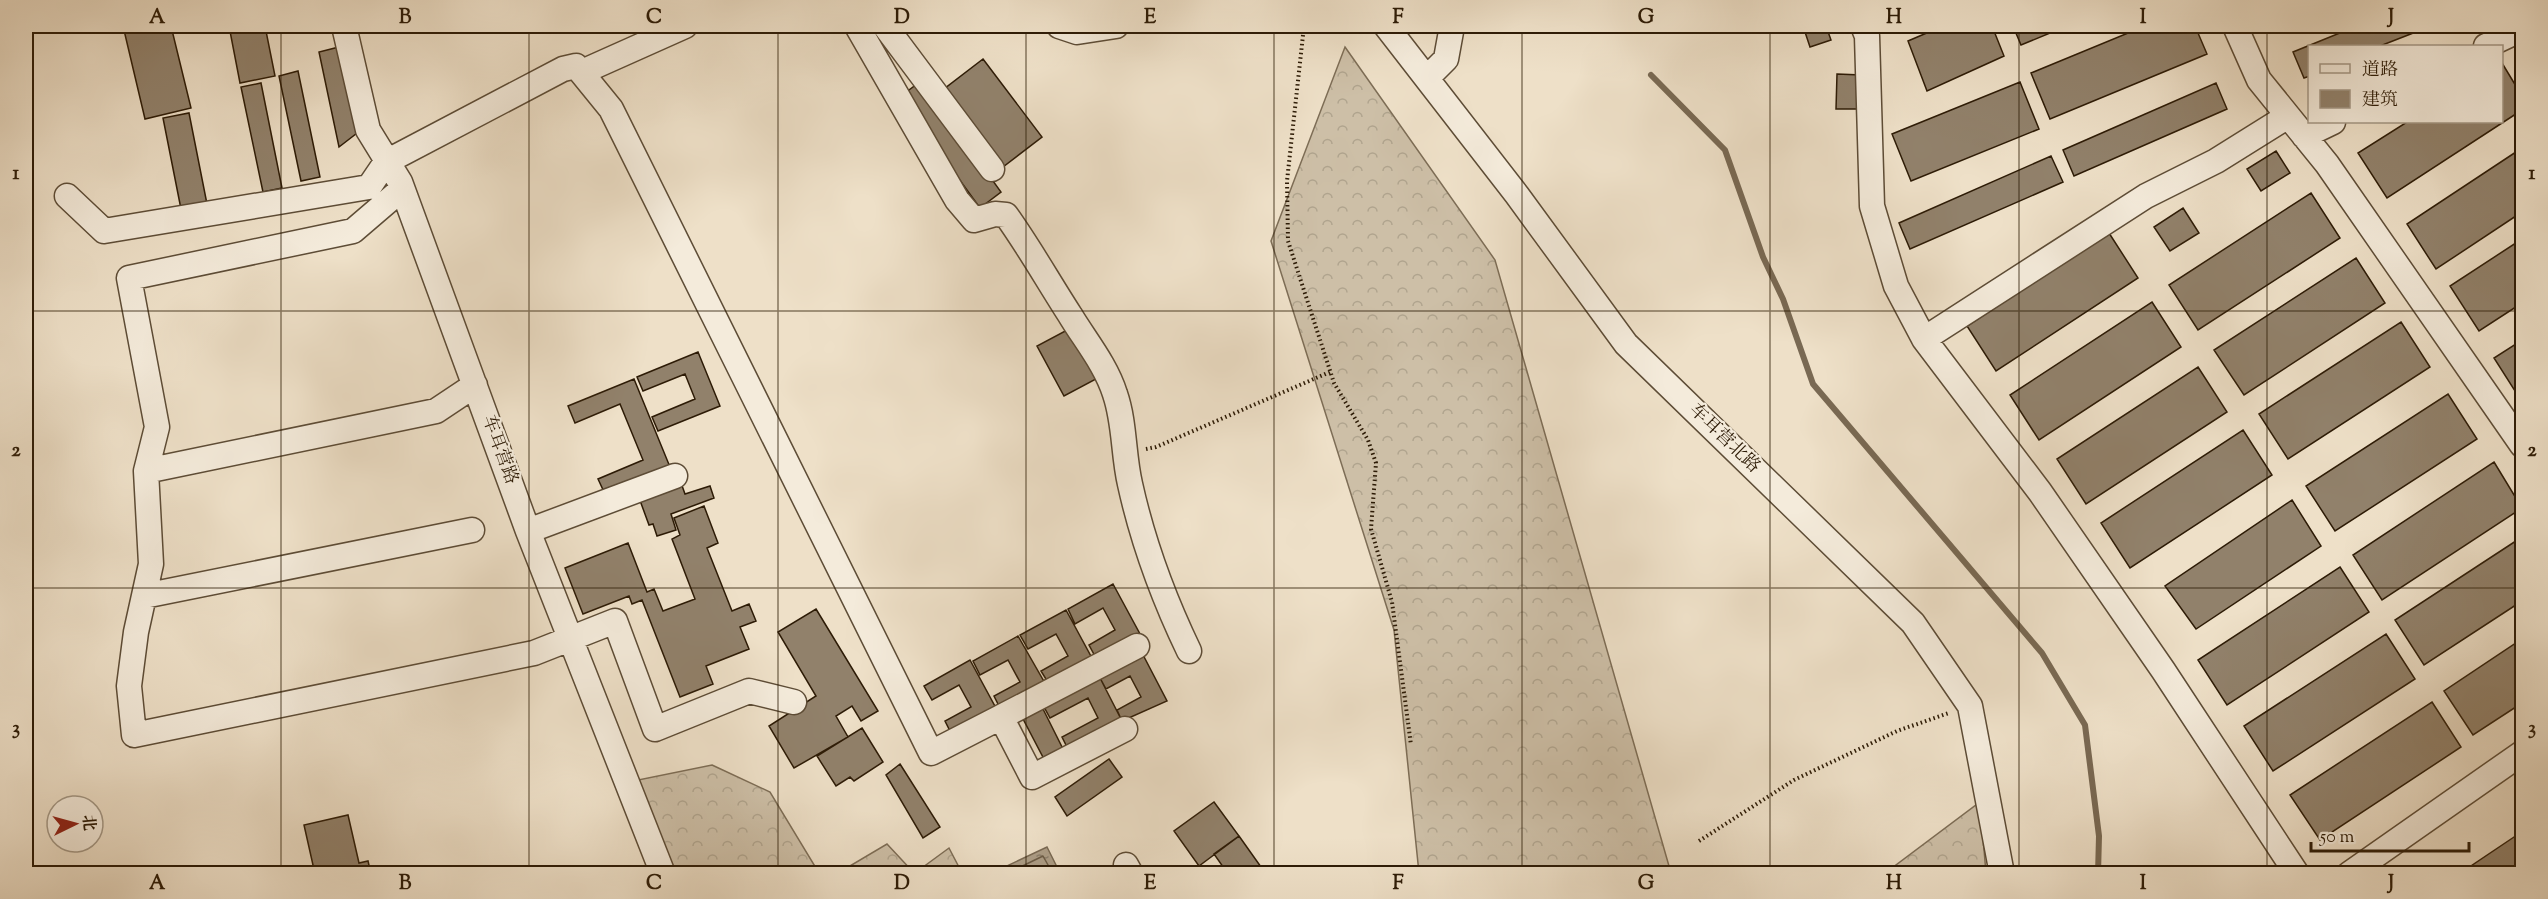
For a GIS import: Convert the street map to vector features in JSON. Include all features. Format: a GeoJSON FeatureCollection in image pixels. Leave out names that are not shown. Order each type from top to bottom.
{"type":"FeatureCollection","features":[{"type":"Feature","properties":{"kind":"street","name":"车耳营路"},"geometry":{"type":"LineString","coordinates":[[344,26],[368,130],[402,189],[528,531],[663,873]]}},
{"type":"Feature","properties":{"kind":"street"},"geometry":{"type":"LineString","coordinates":[[582,72],[685,26]]}},
{"type":"Feature","properties":{"kind":"street"},"geometry":{"type":"LineString","coordinates":[[857,26],[957,200],[974,220],[995,214],[1006,215],[1032,252],[1103,367],[1115,393],[1129,481],[1143,538],[1165,601],[1189,651]]}},
{"type":"Feature","properties":{"kind":"street"},"geometry":{"type":"LineString","coordinates":[[885,26],[992,169]]}},
{"type":"Feature","properties":{"kind":"street"},"geometry":{"type":"LineString","coordinates":[[1059,26],[1077,32],[1116,26]]}},
{"type":"Feature","properties":{"kind":"street","name":"车耳营北路"},"geometry":{"type":"LineString","coordinates":[[1386,26],[1626,344],[1912,623],[1970,706],[2002,873]]}},
{"type":"Feature","properties":{"kind":"street"},"geometry":{"type":"LineString","coordinates":[[1427,78],[1446,59],[1452,26]]}},
{"type":"Feature","properties":{"kind":"street"},"geometry":{"type":"LineString","coordinates":[[1863,26],[1867,36],[1872,206],[1896,285],[1924,339],[2040,492],[2163,670],[2297,873]]}},
{"type":"Feature","properties":{"kind":"street"},"geometry":{"type":"LineString","coordinates":[[2235,26],[2259,80],[2326,164],[2523,445]]}},
{"type":"Feature","properties":{"kind":"street"},"geometry":{"type":"LineString","coordinates":[[2488,45],[2523,29]]}},
{"type":"Feature","properties":{"kind":"street"},"geometry":{"type":"LineString","coordinates":[[67,196],[104,231],[369,187],[386,162],[563,69],[576,66],[611,109],[931,753],[1137,646]]}},
{"type":"Feature","properties":{"kind":"street"},"geometry":{"type":"LineString","coordinates":[[1924,339],[2146,196],[2216,161],[2288,116]]}},
{"type":"Feature","properties":{"kind":"street"},"geometry":{"type":"LineString","coordinates":[[2304,136],[2331,123]]}},
{"type":"Feature","properties":{"kind":"street"},"geometry":{"type":"LineString","coordinates":[[402,189],[353,231],[129,278],[157,427],[146,471],[151,564],[129,686],[134,735],[534,653],[615,621],[655,729],[749,690],[795,702]]}},
{"type":"Feature","properties":{"kind":"street"},"geometry":{"type":"LineString","coordinates":[[146,471],[436,411],[475,385]]}},
{"type":"Feature","properties":{"kind":"street"},"geometry":{"type":"LineString","coordinates":[[528,531],[675,476]]}},
{"type":"Feature","properties":{"kind":"street"},"geometry":{"type":"LineString","coordinates":[[144,596],[472,530]]}},
{"type":"Feature","properties":{"kind":"street"},"geometry":{"type":"LineString","coordinates":[[1001,717],[1032,777],[1125,729]]}},
{"type":"Feature","properties":{"kind":"street"},"geometry":{"type":"LineString","coordinates":[[2349,873],[2523,753]]}},
{"type":"Feature","properties":{"kind":"path"},"geometry":{"type":"LineString","coordinates":[[1304,26],[1287,181],[1288,241],[1334,382],[1368,440],[1377,463],[1371,529],[1392,602],[1411,745]]}},
{"type":"Feature","properties":{"kind":"path"},"geometry":{"type":"LineString","coordinates":[[1122,433],[1146,449],[1156,447],[1330,372]]}},
{"type":"Feature","properties":{"kind":"path"},"geometry":{"type":"LineString","coordinates":[[1700,841],[1794,780],[1898,731],[1970,706]]}},
{"type":"Feature","properties":{"kind":"green space"},"geometry":{"type":"Polygon","coordinates":[[[1345,47],[1495,260],[1671,873],[1419,873],[1394,630],[1271,241],[1345,47]]]}},
{"type":"Feature","properties":{"kind":"green space"},"geometry":{"type":"Polygon","coordinates":[[[712,765],[770,792],[819,873],[673,873],[638,780],[712,765]]]}},
{"type":"Feature","properties":{"kind":"green space"},"geometry":{"type":"Polygon","coordinates":[[[1980,802],[1986,873],[1884,874],[1980,802]]]}},
{"type":"Feature","properties":{"kind":"green space"},"geometry":{"type":"Polygon","coordinates":[[[887,844],[914,873],[838,873],[887,844]]]}},
{"type":"Feature","properties":{"kind":"green space"},"geometry":{"type":"Polygon","coordinates":[[[949,848],[962,873],[915,873],[949,848]]]}},
{"type":"Feature","properties":{"kind":"water"},"geometry":{"type":"Polygon","coordinates":[[[1047,847],[1060,873],[992,873],[1047,847]]]}},
{"type":"Feature","properties":{"kind":"building"},"geometry":{"type":"Polygon","coordinates":[[[43,26],[70,26],[45,32],[43,26]]]}},
{"type":"Feature","properties":{"kind":"building"},"geometry":{"type":"Polygon","coordinates":[[[123,26],[171,26],[191,108],[145,119],[123,26]]]}},
{"type":"Feature","properties":{"kind":"building"},"geometry":{"type":"Polygon","coordinates":[[[229,26],[265,26],[275,76],[240,83],[229,26]]]}},
{"type":"Feature","properties":{"kind":"building"},"geometry":{"type":"Polygon","coordinates":[[[1803,26],[1826,26],[1831,40],[1810,47],[1803,26]]]}},
{"type":"Feature","properties":{"kind":"building"},"geometry":{"type":"Polygon","coordinates":[[[1943,26],[1992,26],[2004,56],[1927,91],[1908,41],[1943,26]]]}},
{"type":"Feature","properties":{"kind":"building"},"geometry":{"type":"Polygon","coordinates":[[[2013,26],[2067,26],[2021,45],[2013,26]]]}},
{"type":"Feature","properties":{"kind":"building"},"geometry":{"type":"Polygon","coordinates":[[[2145,26],[2195,26],[2207,54],[2050,119],[2031,73],[2145,26]]]}},
{"type":"Feature","properties":{"kind":"building"},"geometry":{"type":"Polygon","coordinates":[[[2357,26],[2425,26],[2426,28],[2383,45],[2310,45],[2357,26]]]}},
{"type":"Feature","properties":{"kind":"building"},"geometry":{"type":"Polygon","coordinates":[[[2308,46],[2308,77],[2304,78],[2293,52],[2308,46]]]}},
{"type":"Feature","properties":{"kind":"building"},"geometry":{"type":"Polygon","coordinates":[[[339,47],[361,130],[339,147],[319,52],[339,47]]]}},
{"type":"Feature","properties":{"kind":"building"},"geometry":{"type":"Polygon","coordinates":[[[983,59],[1042,137],[1003,167],[944,89],[983,59]]]}},
{"type":"Feature","properties":{"kind":"building"},"geometry":{"type":"Polygon","coordinates":[[[2503,65],[2522,96],[2522,110],[2503,122],[2503,65]]]}},
{"type":"Feature","properties":{"kind":"building"},"geometry":{"type":"Polygon","coordinates":[[[298,71],[320,177],[301,181],[279,76],[298,71]]]}},
{"type":"Feature","properties":{"kind":"building"},"geometry":{"type":"Polygon","coordinates":[[[1837,74],[1861,75],[1860,109],[1836,109],[1837,74]]]}},
{"type":"Feature","properties":{"kind":"building"},"geometry":{"type":"Polygon","coordinates":[[[921,81],[1001,192],[980,208],[914,117],[905,93],[921,81]]]}},
{"type":"Feature","properties":{"kind":"building"},"geometry":{"type":"Polygon","coordinates":[[[2020,82],[2039,129],[1911,181],[1892,134],[2020,82]]]}},
{"type":"Feature","properties":{"kind":"building"},"geometry":{"type":"Polygon","coordinates":[[[261,83],[282,188],[263,192],[241,87],[261,83]]]}},
{"type":"Feature","properties":{"kind":"building"},"geometry":{"type":"Polygon","coordinates":[[[2216,83],[2227,109],[2074,176],[2063,150],[2216,83]]]}},
{"type":"Feature","properties":{"kind":"building"},"geometry":{"type":"Polygon","coordinates":[[[189,113],[207,204],[181,209],[163,118],[189,113]]]}},
{"type":"Feature","properties":{"kind":"building"},"geometry":{"type":"Polygon","coordinates":[[[2405,123],[2502,123],[2387,198],[2358,153],[2405,123]]]}},
{"type":"Feature","properties":{"kind":"building"},"geometry":{"type":"Polygon","coordinates":[[[2522,148],[2522,212],[2436,269],[2407,224],[2522,148]]]}},
{"type":"Feature","properties":{"kind":"building"},"geometry":{"type":"Polygon","coordinates":[[[2276,151],[2290,173],[2261,191],[2247,169],[2276,151]]]}},
{"type":"Feature","properties":{"kind":"building"},"geometry":{"type":"Polygon","coordinates":[[[2051,156],[2063,182],[1910,249],[1899,223],[2051,156]]]}},
{"type":"Feature","properties":{"kind":"building"},"geometry":{"type":"Polygon","coordinates":[[[2311,193],[2340,238],[2198,330],[2169,285],[2311,193]]]}},
{"type":"Feature","properties":{"kind":"building"},"geometry":{"type":"Polygon","coordinates":[[[2183,208],[2199,233],[2170,251],[2154,227],[2183,208]]]}},
{"type":"Feature","properties":{"kind":"building"},"geometry":{"type":"Polygon","coordinates":[[[2109,233],[2138,278],[1996,371],[1967,326],[2109,233]]]}},
{"type":"Feature","properties":{"kind":"building"},"geometry":{"type":"Polygon","coordinates":[[[2522,239],[2522,303],[2479,331],[2450,286],[2522,239]]]}},
{"type":"Feature","properties":{"kind":"building"},"geometry":{"type":"Polygon","coordinates":[[[2356,258],[2385,303],[2244,395],[2214,350],[2356,258]]]}},
{"type":"Feature","properties":{"kind":"building"},"geometry":{"type":"Polygon","coordinates":[[[2152,302],[2181,347],[2039,440],[2010,395],[2152,302]]]}},
{"type":"Feature","properties":{"kind":"building"},"geometry":{"type":"Polygon","coordinates":[[[2401,322],[2430,367],[2288,459],[2259,414],[2401,322]]]}},
{"type":"Feature","properties":{"kind":"building"},"geometry":{"type":"Polygon","coordinates":[[[1069,329],[1096,379],[1064,396],[1037,346],[1069,329]]]}},
{"type":"Feature","properties":{"kind":"building"},"geometry":{"type":"Polygon","coordinates":[[[2522,340],[2522,402],[2494,358],[2522,340]]]}},
{"type":"Feature","properties":{"kind":"building"},"geometry":{"type":"Polygon","coordinates":[[[698,352],[720,406],[658,431],[652,417],[695,399],[685,374],[643,391],[637,377],[698,352]]]}},
{"type":"Feature","properties":{"kind":"building"},"geometry":{"type":"Polygon","coordinates":[[[2198,367],[2227,412],[2086,504],[2057,459],[2198,367]]]}},
{"type":"Feature","properties":{"kind":"building"},"geometry":{"type":"Polygon","coordinates":[[[634,379],[670,467],[605,494],[598,479],[643,460],[620,404],[575,423],[568,406],[634,379]]]}},
{"type":"Feature","properties":{"kind":"building"},"geometry":{"type":"Polygon","coordinates":[[[2448,394],[2477,439],[2335,531],[2306,486],[2448,394]]]}},
{"type":"Feature","properties":{"kind":"building"},"geometry":{"type":"Polygon","coordinates":[[[2243,430],[2272,475],[2130,568],[2101,523],[2243,430]]]}},
{"type":"Feature","properties":{"kind":"building"},"geometry":{"type":"Polygon","coordinates":[[[2494,462],[2522,508],[2382,600],[2353,555],[2494,462]]]}},
{"type":"Feature","properties":{"kind":"building"},"geometry":{"type":"Polygon","coordinates":[[[680,480],[685,494],[710,486],[714,498],[671,514],[676,530],[657,536],[653,524],[649,525],[638,495],[680,480]]]}},
{"type":"Feature","properties":{"kind":"building"},"geometry":{"type":"Polygon","coordinates":[[[2292,500],[2321,546],[2196,629],[2165,586],[2292,500]]]}},
{"type":"Feature","properties":{"kind":"building"},"geometry":{"type":"Polygon","coordinates":[[[704,506],[718,543],[707,548],[732,611],[749,604],[756,621],[740,627],[749,649],[706,666],[713,684],[680,697],[642,600],[632,604],[629,596],[583,614],[565,568],[628,543],[647,592],[654,589],[663,611],[695,599],[672,539],[680,535],[674,518],[704,506]]]}},
{"type":"Feature","properties":{"kind":"building"},"geometry":{"type":"Polygon","coordinates":[[[2522,537],[2522,601],[2424,665],[2395,620],[2522,537]]]}},
{"type":"Feature","properties":{"kind":"building"},"geometry":{"type":"Polygon","coordinates":[[[2340,567],[2369,612],[2227,705],[2198,660],[2340,567]]]}},
{"type":"Feature","properties":{"kind":"building"},"geometry":{"type":"Polygon","coordinates":[[[1113,584],[1140,634],[1096,658],[1089,645],[1115,630],[1103,608],[1075,624],[1068,609],[1113,584]]]}},
{"type":"Feature","properties":{"kind":"building"},"geometry":{"type":"Polygon","coordinates":[[[816,609],[878,711],[861,721],[852,706],[836,716],[848,737],[794,768],[769,726],[816,696],[778,632],[816,609]]]}},
{"type":"Feature","properties":{"kind":"building"},"geometry":{"type":"Polygon","coordinates":[[[1066,610],[1093,660],[1049,684],[1041,671],[1068,656],[1056,634],[1028,649],[1020,635],[1066,610]]]}},
{"type":"Feature","properties":{"kind":"building"},"geometry":{"type":"Polygon","coordinates":[[[2386,634],[2415,679],[2273,771],[2244,726],[2386,634]]]}},
{"type":"Feature","properties":{"kind":"building"},"geometry":{"type":"Polygon","coordinates":[[[1018,636],[1046,685],[1001,710],[994,696],[1020,682],[1008,660],[980,675],[973,661],[1018,636]]]}},
{"type":"Feature","properties":{"kind":"building"},"geometry":{"type":"Polygon","coordinates":[[[2522,639],[2522,703],[2473,735],[2444,691],[2522,639]]]}},
{"type":"Feature","properties":{"kind":"building"},"geometry":{"type":"Polygon","coordinates":[[[1141,651],[1167,701],[1122,721],[1117,710],[1141,697],[1130,676],[1106,689],[1099,676],[1141,651]]]}},
{"type":"Feature","properties":{"kind":"building"},"geometry":{"type":"Polygon","coordinates":[[[970,660],[997,710],[952,735],[945,721],[971,707],[959,685],[932,700],[924,686],[970,660]]]}},
{"type":"Feature","properties":{"kind":"building"},"geometry":{"type":"Polygon","coordinates":[[[1099,676],[1122,721],[1068,749],[1062,737],[1098,718],[1088,698],[1050,718],[1043,705],[1099,676]]]}},
{"type":"Feature","properties":{"kind":"building"},"geometry":{"type":"Polygon","coordinates":[[[2432,702],[2461,747],[2320,840],[2290,795],[2432,702]]]}},
{"type":"Feature","properties":{"kind":"building"},"geometry":{"type":"Polygon","coordinates":[[[1041,705],[1064,751],[1045,761],[1021,715],[1041,705]]]}},
{"type":"Feature","properties":{"kind":"building"},"geometry":{"type":"Polygon","coordinates":[[[862,728],[883,762],[854,781],[850,777],[836,786],[817,756],[862,728]]]}},
{"type":"Feature","properties":{"kind":"building"},"geometry":{"type":"Polygon","coordinates":[[[1109,759],[1122,777],[1067,816],[1055,797],[1109,759]]]}},
{"type":"Feature","properties":{"kind":"building"},"geometry":{"type":"Polygon","coordinates":[[[900,764],[940,827],[923,838],[886,775],[900,764]]]}},
{"type":"Feature","properties":{"kind":"building"},"geometry":{"type":"Polygon","coordinates":[[[1214,802],[1239,836],[1199,866],[1174,831],[1214,802]]]}},
{"type":"Feature","properties":{"kind":"building"},"geometry":{"type":"Polygon","coordinates":[[[348,815],[359,863],[368,861],[371,874],[315,874],[304,825],[348,815]]]}},
{"type":"Feature","properties":{"kind":"building"},"geometry":{"type":"Polygon","coordinates":[[[2520,833],[2522,837],[2522,874],[2459,874],[2520,833]]]}},
{"type":"Feature","properties":{"kind":"building"},"geometry":{"type":"Polygon","coordinates":[[[1239,836],[1266,874],[1228,874],[1214,854],[1239,836]]]}},
{"type":"Feature","properties":{"kind":"waterway"},"geometry":{"type":"LineString","coordinates":[[1651,75],[1725,150],[1763,257],[1783,299],[1813,384],[2042,653],[2085,725],[2099,836],[2098,874]]}}]}
